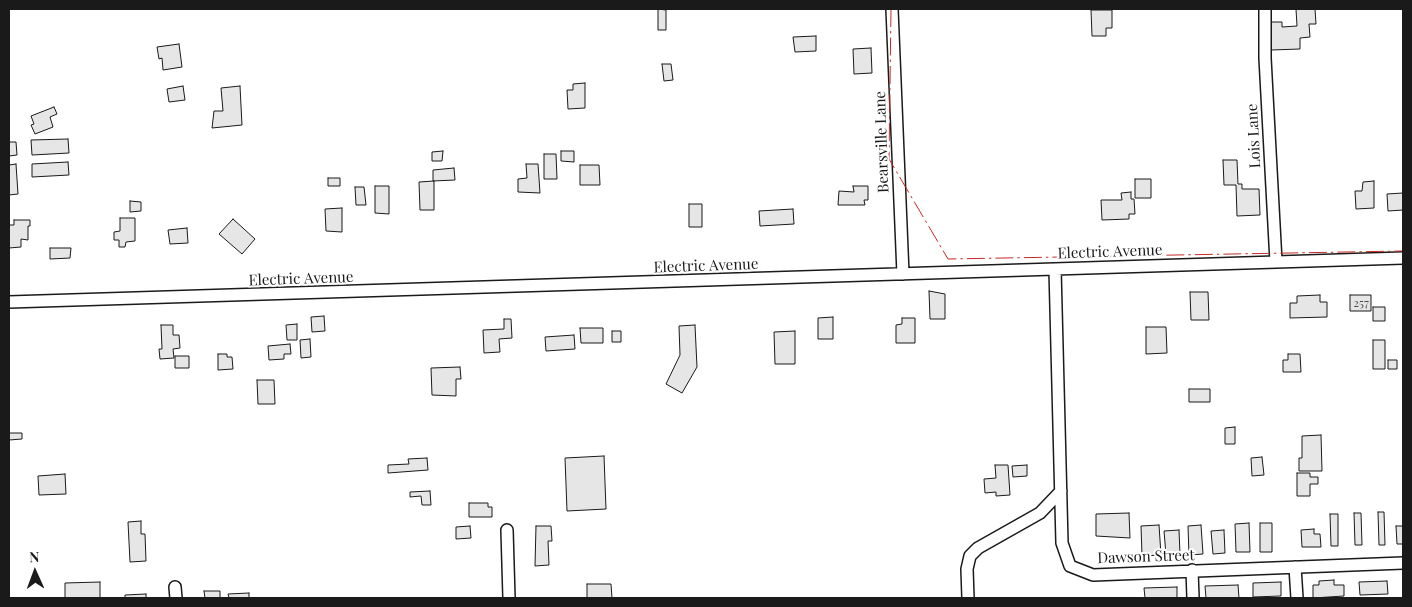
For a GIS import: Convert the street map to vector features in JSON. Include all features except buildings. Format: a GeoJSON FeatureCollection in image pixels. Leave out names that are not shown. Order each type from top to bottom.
{"type":"FeatureCollection","features":[{"type":"Feature","properties":{"kind":"street","name":"Bearsville Lane"},"geometry":{"type":"LineString","coordinates":[[892,9],[903,274]]}},
{"type":"Feature","properties":{"kind":"street","name":"Lois Lane"},"geometry":{"type":"LineString","coordinates":[[1265,9],[1265,58],[1276,262]]}},
{"type":"Feature","properties":{"kind":"street","name":"Electric Avenue"},"geometry":{"type":"LineString","coordinates":[[9,302],[1403,258]]}},
{"type":"Feature","properties":{"kind":"street","name":"Dawson Street"},"geometry":{"type":"LineString","coordinates":[[1056,269],[1062,543],[1070,566],[1094,574],[1403,563]]}},
{"type":"Feature","properties":{"kind":"street"},"geometry":{"type":"LineString","coordinates":[[968,598],[967,569],[970,556],[978,548],[1040,513],[1061,491]]}},
{"type":"Feature","properties":{"kind":"street"},"geometry":{"type":"LineString","coordinates":[[507,530],[509,598]]}},
{"type":"Feature","properties":{"kind":"street"},"geometry":{"type":"LineString","coordinates":[[1403,563],[1403,575]]}},
{"type":"Feature","properties":{"kind":"street"},"geometry":{"type":"LineString","coordinates":[[1296,567],[1297,598]]}},
{"type":"Feature","properties":{"kind":"street"},"geometry":{"type":"LineString","coordinates":[[1192,570],[1193,598]]}},
{"type":"Feature","properties":{"kind":"power"},"geometry":{"type":"LineString","coordinates":[[891,9],[889,159],[948,259],[1403,251]]}}]}
